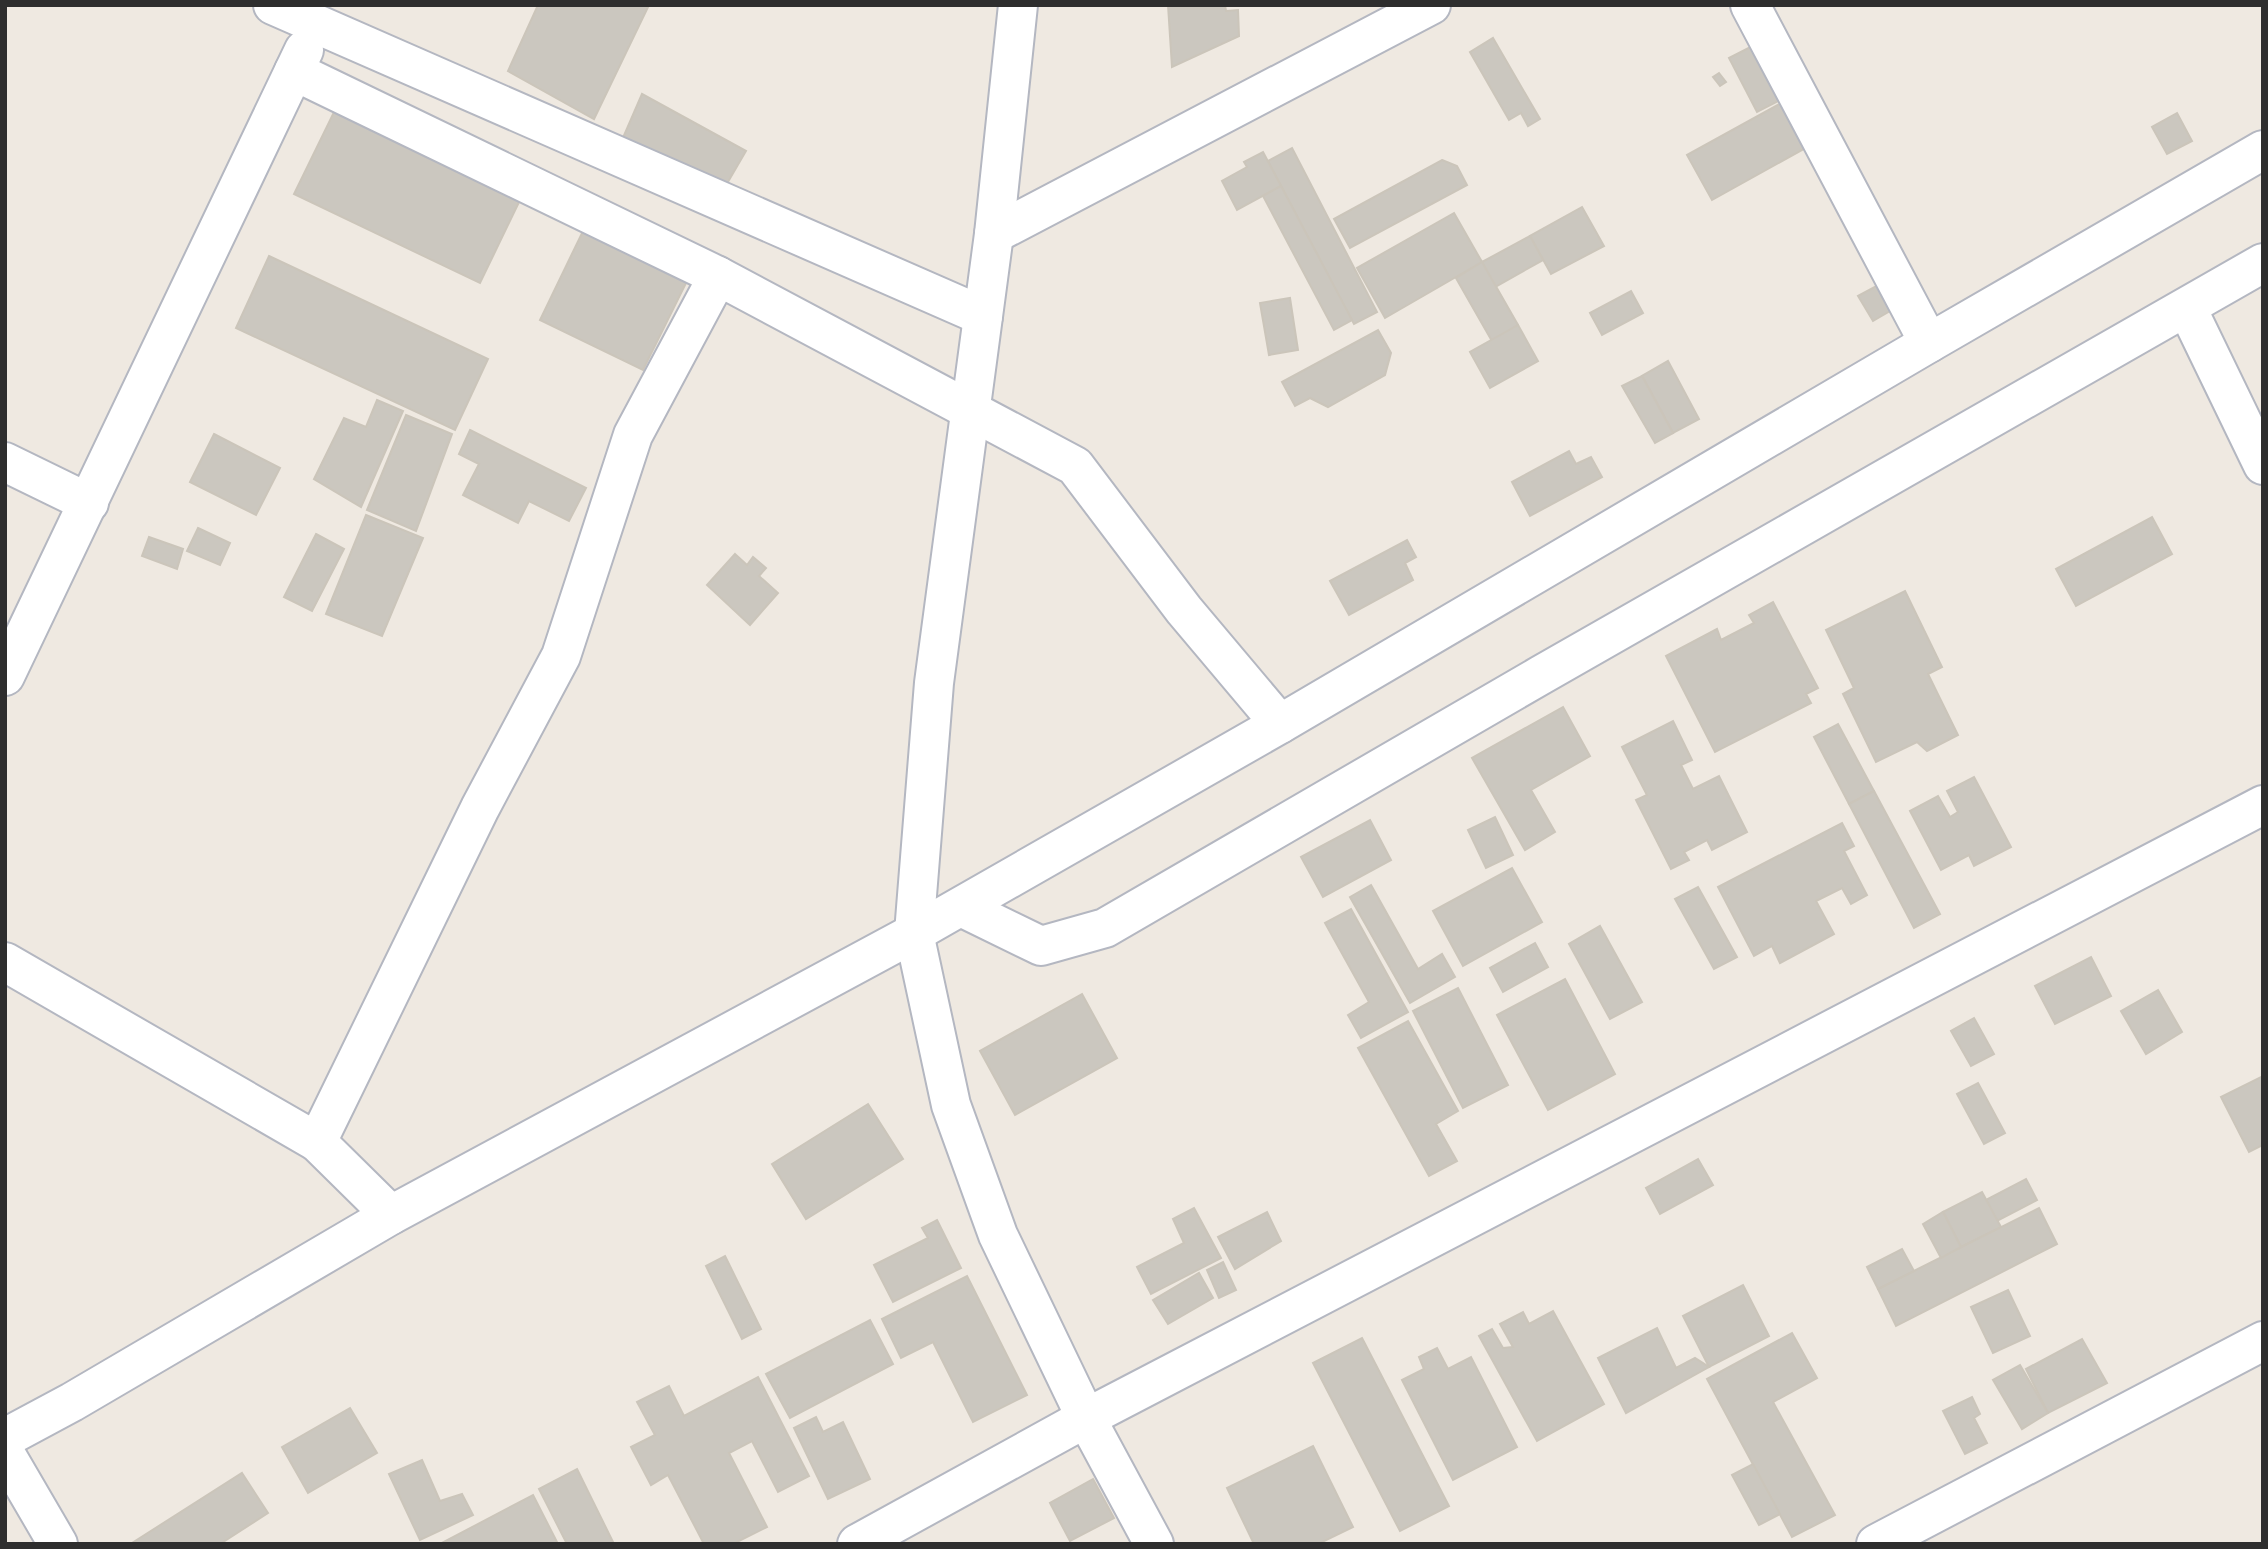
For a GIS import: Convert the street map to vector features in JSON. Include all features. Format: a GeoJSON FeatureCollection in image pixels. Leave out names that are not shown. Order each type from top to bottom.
{"type":"FeatureCollection","features":[{"type":"Feature","properties":{"kind":"street"},"geometry":{"type":"LineString","coordinates":[[273,5],[321,14],[983,316]]}},
{"type":"Feature","properties":{"kind":"street"},"geometry":{"type":"LineString","coordinates":[[1018,5],[994,234],[934,683],[914,933],[956,1118],[998,1235],[1086,1418],[1154,1544]]}},
{"type":"Feature","properties":{"kind":"street"},"geometry":{"type":"LineString","coordinates":[[994,234],[1431,5]]}},
{"type":"Feature","properties":{"kind":"street"},"geometry":{"type":"LineString","coordinates":[[1750,5],[1929,343]]}},
{"type":"Feature","properties":{"kind":"street"},"geometry":{"type":"LineString","coordinates":[[5,676],[321,14]]}},
{"type":"Feature","properties":{"kind":"street"},"geometry":{"type":"LineString","coordinates":[[294,71],[718,276],[1075,466],[1184,610],[1280,724]]}},
{"type":"Feature","properties":{"kind":"street"},"geometry":{"type":"LineString","coordinates":[[5,1438],[72,1402],[391,1215],[961,907],[1280,724],[2263,150]]}},
{"type":"Feature","properties":{"kind":"street"},"geometry":{"type":"LineString","coordinates":[[961,907],[1041,946],[1105,928],[1541,675],[2263,263]]}},
{"type":"Feature","properties":{"kind":"street"},"geometry":{"type":"LineString","coordinates":[[317,1142],[480,808],[561,656],[633,435],[718,276]]}},
{"type":"Feature","properties":{"kind":"street"},"geometry":{"type":"LineString","coordinates":[[2186,308],[2263,465]]}},
{"type":"Feature","properties":{"kind":"street"},"geometry":{"type":"LineString","coordinates":[[5,462],[89,503]]}},
{"type":"Feature","properties":{"kind":"street"},"geometry":{"type":"LineString","coordinates":[[857,1544],[1086,1418],[2263,805]]}},
{"type":"Feature","properties":{"kind":"street"},"geometry":{"type":"LineString","coordinates":[[5,962],[317,1142],[391,1215]]}},
{"type":"Feature","properties":{"kind":"street"},"geometry":{"type":"LineString","coordinates":[[1876,1544],[2263,1342]]}},
{"type":"Feature","properties":{"kind":"street"},"geometry":{"type":"LineString","coordinates":[[5,1453],[58,1544]]}},
{"type":"Feature","properties":{"kind":"building"},"geometry":{"type":"Polygon","coordinates":[[[538,5],[649,5],[594,119],[508,71],[538,5]]]}},
{"type":"Feature","properties":{"kind":"building"},"geometry":{"type":"Polygon","coordinates":[[[1168,5],[1225,5],[1226,11],[1238,10],[1239,36],[1172,67],[1168,5]]]}},
{"type":"Feature","properties":{"kind":"building"},"geometry":{"type":"Polygon","coordinates":[[[1493,38],[1540,119],[1528,126],[1521,113],[1509,120],[1470,52],[1493,38]]]}},
{"type":"Feature","properties":{"kind":"building"},"geometry":{"type":"Polygon","coordinates":[[[1764,40],[1792,94],[1757,112],[1729,58],[1764,40]]]}},
{"type":"Feature","properties":{"kind":"building"},"geometry":{"type":"Polygon","coordinates":[[[1719,73],[1726,82],[1720,86],[1713,77],[1719,73]]]}},
{"type":"Feature","properties":{"kind":"building"},"geometry":{"type":"Polygon","coordinates":[[[642,94],[746,151],[721,194],[622,140],[642,94]]]}},
{"type":"Feature","properties":{"kind":"building"},"geometry":{"type":"Polygon","coordinates":[[[1785,101],[1809,146],[1712,200],[1687,155],[1785,101]]]}},
{"type":"Feature","properties":{"kind":"building"},"geometry":{"type":"Polygon","coordinates":[[[335,110],[521,198],[480,283],[294,194],[335,110]]]}},
{"type":"Feature","properties":{"kind":"building"},"geometry":{"type":"Polygon","coordinates":[[[2177,113],[2192,141],[2167,154],[2152,127],[2177,113]]]}},
{"type":"Feature","properties":{"kind":"building"},"geometry":{"type":"Polygon","coordinates":[[[1292,148],[1377,312],[1354,324],[1268,161],[1292,148]]]}},
{"type":"Feature","properties":{"kind":"building"},"geometry":{"type":"Polygon","coordinates":[[[1263,152],[1281,186],[1237,210],[1222,181],[1247,167],[1244,162],[1263,152]]]}},
{"type":"Feature","properties":{"kind":"building"},"geometry":{"type":"Polygon","coordinates":[[[1442,160],[1457,166],[1467,185],[1350,248],[1334,219],[1442,160]]]}},
{"type":"Feature","properties":{"kind":"building"},"geometry":{"type":"Polygon","coordinates":[[[1281,186],[1352,320],[1334,330],[1263,196],[1281,186]]]}},
{"type":"Feature","properties":{"kind":"building"},"geometry":{"type":"Polygon","coordinates":[[[1582,207],[1604,246],[1551,274],[1530,236],[1582,207]]]}},
{"type":"Feature","properties":{"kind":"building"},"geometry":{"type":"Polygon","coordinates":[[[1454,213],[1482,262],[1385,318],[1357,268],[1454,213]]]}},
{"type":"Feature","properties":{"kind":"building"},"geometry":{"type":"Polygon","coordinates":[[[584,229],[688,279],[643,370],[540,320],[584,229]]]}},
{"type":"Feature","properties":{"kind":"building"},"geometry":{"type":"Polygon","coordinates":[[[1530,236],[1543,260],[1495,287],[1482,262],[1530,236]]]}},
{"type":"Feature","properties":{"kind":"building"},"geometry":{"type":"Polygon","coordinates":[[[269,256],[488,359],[455,430],[236,328],[269,256]]]}},
{"type":"Feature","properties":{"kind":"building"},"geometry":{"type":"Polygon","coordinates":[[[1482,262],[1518,325],[1492,341],[1456,278],[1482,262]]]}},
{"type":"Feature","properties":{"kind":"building"},"geometry":{"type":"Polygon","coordinates":[[[1882,283],[1897,307],[1873,321],[1858,296],[1882,283]]]}},
{"type":"Feature","properties":{"kind":"building"},"geometry":{"type":"Polygon","coordinates":[[[1631,291],[1643,313],[1602,335],[1590,313],[1631,291]]]}},
{"type":"Feature","properties":{"kind":"building"},"geometry":{"type":"Polygon","coordinates":[[[1290,298],[1298,350],[1269,355],[1260,303],[1290,298]]]}},
{"type":"Feature","properties":{"kind":"building"},"geometry":{"type":"Polygon","coordinates":[[[1518,325],[1538,361],[1490,388],[1470,352],[1518,325]]]}},
{"type":"Feature","properties":{"kind":"building"},"geometry":{"type":"Polygon","coordinates":[[[1378,330],[1391,353],[1385,375],[1328,407],[1310,398],[1295,406],[1282,382],[1378,330]]]}},
{"type":"Feature","properties":{"kind":"building"},"geometry":{"type":"Polygon","coordinates":[[[1668,361],[1699,419],[1673,433],[1642,376],[1668,361]]]}},
{"type":"Feature","properties":{"kind":"building"},"geometry":{"type":"Polygon","coordinates":[[[1642,376],[1673,433],[1655,443],[1622,386],[1642,376]]]}},
{"type":"Feature","properties":{"kind":"building"},"geometry":{"type":"Polygon","coordinates":[[[377,400],[403,411],[361,507],[314,479],[344,418],[366,427],[377,400]]]}},
{"type":"Feature","properties":{"kind":"building"},"geometry":{"type":"Polygon","coordinates":[[[406,415],[452,434],[416,531],[367,510],[406,415]]]}},
{"type":"Feature","properties":{"kind":"building"},"geometry":{"type":"Polygon","coordinates":[[[470,430],[586,488],[569,521],[529,501],[518,523],[463,495],[479,464],[459,454],[470,430]]]}},
{"type":"Feature","properties":{"kind":"building"},"geometry":{"type":"Polygon","coordinates":[[[214,434],[280,468],[256,515],[190,482],[214,434]]]}},
{"type":"Feature","properties":{"kind":"building"},"geometry":{"type":"Polygon","coordinates":[[[1569,451],[1576,464],[1591,457],[1602,477],[1530,516],[1512,482],[1569,451]]]}},
{"type":"Feature","properties":{"kind":"building"},"geometry":{"type":"Polygon","coordinates":[[[366,515],[423,538],[382,636],[326,614],[366,515]]]}},
{"type":"Feature","properties":{"kind":"building"},"geometry":{"type":"Polygon","coordinates":[[[2152,517],[2172,554],[2076,606],[2056,569],[2152,517]]]}},
{"type":"Feature","properties":{"kind":"building"},"geometry":{"type":"Polygon","coordinates":[[[198,528],[230,543],[220,565],[187,551],[198,528]]]}},
{"type":"Feature","properties":{"kind":"building"},"geometry":{"type":"Polygon","coordinates":[[[316,534],[344,549],[312,611],[284,597],[316,534]]]}},
{"type":"Feature","properties":{"kind":"building"},"geometry":{"type":"Polygon","coordinates":[[[149,537],[183,549],[177,569],[142,556],[149,537]]]}},
{"type":"Feature","properties":{"kind":"building"},"geometry":{"type":"Polygon","coordinates":[[[1407,540],[1416,557],[1405,563],[1413,580],[1349,615],[1330,581],[1407,540]]]}},
{"type":"Feature","properties":{"kind":"building"},"geometry":{"type":"Polygon","coordinates":[[[735,554],[747,565],[753,557],[766,568],[759,576],[778,593],[750,625],[707,585],[735,554]]]}},
{"type":"Feature","properties":{"kind":"building"},"geometry":{"type":"Polygon","coordinates":[[[1905,591],[1942,667],[1928,674],[1958,735],[1927,751],[1917,742],[1876,762],[1843,694],[1854,688],[1826,630],[1905,591]]]}},
{"type":"Feature","properties":{"kind":"building"},"geometry":{"type":"Polygon","coordinates":[[[1773,602],[1818,688],[1806,694],[1811,703],[1715,752],[1666,656],[1717,629],[1721,640],[1754,623],[1749,615],[1773,602]]]}},
{"type":"Feature","properties":{"kind":"building"},"geometry":{"type":"Polygon","coordinates":[[[1563,707],[1590,756],[1531,790],[1555,832],[1525,850],[1472,758],[1563,707]]]}},
{"type":"Feature","properties":{"kind":"building"},"geometry":{"type":"Polygon","coordinates":[[[1673,721],[1692,760],[1681,765],[1693,789],[1719,776],[1747,832],[1712,850],[1707,840],[1684,852],[1689,860],[1671,869],[1636,800],[1647,795],[1622,747],[1673,721]]]}},
{"type":"Feature","properties":{"kind":"building"},"geometry":{"type":"Polygon","coordinates":[[[1838,724],[1874,791],[1849,804],[1814,737],[1838,724]]]}},
{"type":"Feature","properties":{"kind":"building"},"geometry":{"type":"Polygon","coordinates":[[[1974,777],[2011,847],[1974,866],[1969,855],[1941,870],[1910,811],[1938,796],[1950,817],[1958,812],[1947,791],[1974,777]]]}},
{"type":"Feature","properties":{"kind":"building"},"geometry":{"type":"Polygon","coordinates":[[[1874,791],[1940,914],[1914,928],[1849,804],[1874,791]]]}},
{"type":"Feature","properties":{"kind":"building"},"geometry":{"type":"Polygon","coordinates":[[[1495,817],[1513,855],[1486,868],[1468,830],[1495,817]]]}},
{"type":"Feature","properties":{"kind":"building"},"geometry":{"type":"Polygon","coordinates":[[[1370,820],[1391,860],[1323,897],[1301,857],[1370,820]]]}},
{"type":"Feature","properties":{"kind":"building"},"geometry":{"type":"Polygon","coordinates":[[[1842,823],[1854,846],[1844,851],[1867,895],[1851,904],[1842,888],[1816,901],[1834,934],[1780,963],[1772,946],[1754,956],[1718,887],[1842,823]]]}},
{"type":"Feature","properties":{"kind":"building"},"geometry":{"type":"Polygon","coordinates":[[[1512,868],[1542,922],[1463,966],[1433,911],[1512,868]]]}},
{"type":"Feature","properties":{"kind":"building"},"geometry":{"type":"Polygon","coordinates":[[[1371,885],[1418,969],[1442,954],[1455,977],[1410,1003],[1350,897],[1371,885]]]}},
{"type":"Feature","properties":{"kind":"building"},"geometry":{"type":"Polygon","coordinates":[[[1698,887],[1737,957],[1714,969],[1675,899],[1698,887]]]}},
{"type":"Feature","properties":{"kind":"building"},"geometry":{"type":"Polygon","coordinates":[[[1351,909],[1408,1012],[1361,1038],[1348,1015],[1369,1002],[1325,923],[1351,909]]]}},
{"type":"Feature","properties":{"kind":"building"},"geometry":{"type":"Polygon","coordinates":[[[1600,926],[1642,1002],[1610,1019],[1569,944],[1600,926]]]}},
{"type":"Feature","properties":{"kind":"building"},"geometry":{"type":"Polygon","coordinates":[[[1535,943],[1548,967],[1503,992],[1490,968],[1535,943]]]}},
{"type":"Feature","properties":{"kind":"building"},"geometry":{"type":"Polygon","coordinates":[[[2091,957],[2111,996],[2055,1024],[2035,986],[2091,957]]]}},
{"type":"Feature","properties":{"kind":"building"},"geometry":{"type":"Polygon","coordinates":[[[1565,979],[1615,1074],[1548,1110],[1497,1015],[1565,979]]]}},
{"type":"Feature","properties":{"kind":"building"},"geometry":{"type":"Polygon","coordinates":[[[1458,988],[1508,1085],[1463,1108],[1413,1011],[1458,988]]]}},
{"type":"Feature","properties":{"kind":"building"},"geometry":{"type":"Polygon","coordinates":[[[2158,990],[2182,1032],[2146,1054],[2121,1011],[2158,990]]]}},
{"type":"Feature","properties":{"kind":"building"},"geometry":{"type":"Polygon","coordinates":[[[1082,994],[1117,1058],[1015,1115],[980,1051],[1082,994]]]}},
{"type":"Feature","properties":{"kind":"building"},"geometry":{"type":"Polygon","coordinates":[[[1974,1018],[1994,1054],[1971,1066],[1951,1031],[1974,1018]]]}},
{"type":"Feature","properties":{"kind":"building"},"geometry":{"type":"Polygon","coordinates":[[[1408,1021],[1458,1111],[1436,1124],[1457,1161],[1429,1176],[1358,1048],[1408,1021]]]}},
{"type":"Feature","properties":{"kind":"building"},"geometry":{"type":"Polygon","coordinates":[[[2263,1076],[2263,1145],[2249,1152],[2221,1097],[2263,1076]]]}},
{"type":"Feature","properties":{"kind":"building"},"geometry":{"type":"Polygon","coordinates":[[[1978,1083],[2005,1133],[1984,1144],[1957,1094],[1978,1083]]]}},
{"type":"Feature","properties":{"kind":"building"},"geometry":{"type":"Polygon","coordinates":[[[868,1104],[903,1159],[806,1219],[772,1164],[868,1104]]]}},
{"type":"Feature","properties":{"kind":"building"},"geometry":{"type":"Polygon","coordinates":[[[1698,1159],[1713,1185],[1660,1214],[1646,1188],[1698,1159]]]}},
{"type":"Feature","properties":{"kind":"building"},"geometry":{"type":"Polygon","coordinates":[[[2026,1179],[2037,1200],[1997,1221],[1986,1200],[2026,1179]]]}},
{"type":"Feature","properties":{"kind":"building"},"geometry":{"type":"Polygon","coordinates":[[[1982,1192],[2001,1227],[1961,1247],[1943,1212],[1982,1192]]]}},
{"type":"Feature","properties":{"kind":"building"},"geometry":{"type":"Polygon","coordinates":[[[1194,1208],[1221,1258],[1151,1294],[1137,1267],[1184,1243],[1173,1219],[1194,1208]]]}},
{"type":"Feature","properties":{"kind":"building"},"geometry":{"type":"Polygon","coordinates":[[[2039,1208],[2057,1244],[1896,1326],[1878,1289],[2039,1208]]]}},
{"type":"Feature","properties":{"kind":"building"},"geometry":{"type":"Polygon","coordinates":[[[1267,1212],[1281,1241],[1235,1269],[1218,1237],[1267,1212]]]}},
{"type":"Feature","properties":{"kind":"building"},"geometry":{"type":"Polygon","coordinates":[[[1943,1212],[1961,1247],[1941,1258],[1923,1224],[1943,1212]]]}},
{"type":"Feature","properties":{"kind":"building"},"geometry":{"type":"Polygon","coordinates":[[[937,1220],[961,1268],[893,1302],[874,1265],[928,1238],[922,1228],[937,1220]]]}},
{"type":"Feature","properties":{"kind":"building"},"geometry":{"type":"Polygon","coordinates":[[[1902,1249],[1914,1271],[1878,1289],[1867,1267],[1902,1249]]]}},
{"type":"Feature","properties":{"kind":"building"},"geometry":{"type":"Polygon","coordinates":[[[725,1256],[761,1329],[742,1339],[706,1266],[725,1256]]]}},
{"type":"Feature","properties":{"kind":"building"},"geometry":{"type":"Polygon","coordinates":[[[1223,1262],[1236,1290],[1219,1298],[1207,1270],[1223,1262]]]}},
{"type":"Feature","properties":{"kind":"building"},"geometry":{"type":"Polygon","coordinates":[[[1199,1273],[1213,1298],[1168,1324],[1153,1300],[1199,1273]]]}},
{"type":"Feature","properties":{"kind":"building"},"geometry":{"type":"Polygon","coordinates":[[[967,1276],[1027,1395],[973,1422],[933,1342],[901,1358],[882,1319],[967,1276]]]}},
{"type":"Feature","properties":{"kind":"building"},"geometry":{"type":"Polygon","coordinates":[[[1743,1285],[1769,1336],[1709,1367],[1683,1316],[1743,1285]]]}},
{"type":"Feature","properties":{"kind":"building"},"geometry":{"type":"Polygon","coordinates":[[[2008,1290],[2030,1336],[1993,1353],[1971,1307],[2008,1290]]]}},
{"type":"Feature","properties":{"kind":"building"},"geometry":{"type":"Polygon","coordinates":[[[1553,1311],[1604,1404],[1537,1441],[1479,1336],[1492,1329],[1503,1348],[1513,1347],[1500,1324],[1523,1312],[1529,1324],[1553,1311]]]}},
{"type":"Feature","properties":{"kind":"building"},"geometry":{"type":"Polygon","coordinates":[[[870,1320],[893,1364],[790,1418],[766,1374],[870,1320]]]}},
{"type":"Feature","properties":{"kind":"building"},"geometry":{"type":"Polygon","coordinates":[[[1657,1328],[1676,1368],[1695,1358],[1709,1367],[1626,1413],[1598,1358],[1657,1328]]]}},
{"type":"Feature","properties":{"kind":"building"},"geometry":{"type":"Polygon","coordinates":[[[1792,1333],[1817,1378],[1773,1402],[1835,1515],[1792,1537],[1707,1379],[1792,1333]]]}},
{"type":"Feature","properties":{"kind":"building"},"geometry":{"type":"Polygon","coordinates":[[[1362,1338],[1449,1506],[1400,1531],[1313,1363],[1362,1338]]]}},
{"type":"Feature","properties":{"kind":"building"},"geometry":{"type":"Polygon","coordinates":[[[2082,1339],[2107,1383],[2048,1413],[2026,1369],[2082,1339]]]}},
{"type":"Feature","properties":{"kind":"building"},"geometry":{"type":"Polygon","coordinates":[[[1437,1348],[1448,1369],[1471,1357],[1517,1447],[1453,1480],[1402,1380],[1424,1369],[1419,1357],[1437,1348]]]}},
{"type":"Feature","properties":{"kind":"building"},"geometry":{"type":"Polygon","coordinates":[[[2020,1365],[2048,1413],[2022,1429],[1993,1380],[2020,1365]]]}},
{"type":"Feature","properties":{"kind":"building"},"geometry":{"type":"Polygon","coordinates":[[[758,1377],[809,1476],[778,1492],[752,1441],[729,1453],[767,1527],[733,1544],[704,1544],[668,1475],[651,1485],[631,1447],[655,1435],[637,1402],[669,1386],[684,1416],[758,1377]]]}},
{"type":"Feature","properties":{"kind":"building"},"geometry":{"type":"Polygon","coordinates":[[[1972,1397],[1980,1414],[1974,1418],[1987,1443],[1965,1454],[1943,1411],[1972,1397]]]}},
{"type":"Feature","properties":{"kind":"building"},"geometry":{"type":"Polygon","coordinates":[[[350,1408],[377,1453],[308,1493],[282,1447],[350,1408]]]}},
{"type":"Feature","properties":{"kind":"building"},"geometry":{"type":"Polygon","coordinates":[[[816,1417],[823,1432],[843,1422],[870,1479],[828,1499],[794,1428],[816,1417]]]}},
{"type":"Feature","properties":{"kind":"building"},"geometry":{"type":"Polygon","coordinates":[[[1313,1446],[1353,1527],[1318,1544],[1254,1544],[1227,1488],[1313,1446]]]}},
{"type":"Feature","properties":{"kind":"building"},"geometry":{"type":"Polygon","coordinates":[[[422,1460],[440,1501],[462,1494],[473,1515],[420,1540],[389,1474],[422,1460]]]}},
{"type":"Feature","properties":{"kind":"building"},"geometry":{"type":"Polygon","coordinates":[[[1753,1464],[1780,1514],[1759,1525],[1732,1475],[1753,1464]]]}},
{"type":"Feature","properties":{"kind":"building"},"geometry":{"type":"Polygon","coordinates":[[[577,1469],[614,1544],[567,1544],[539,1489],[577,1469]]]}},
{"type":"Feature","properties":{"kind":"building"},"geometry":{"type":"Polygon","coordinates":[[[242,1473],[268,1513],[220,1544],[132,1543],[242,1473]]]}},
{"type":"Feature","properties":{"kind":"building"},"geometry":{"type":"Polygon","coordinates":[[[1093,1479],[1114,1518],[1070,1541],[1050,1503],[1093,1479]]]}},
{"type":"Feature","properties":{"kind":"building"},"geometry":{"type":"Polygon","coordinates":[[[533,1495],[558,1544],[440,1544],[533,1495]]]}}]}
